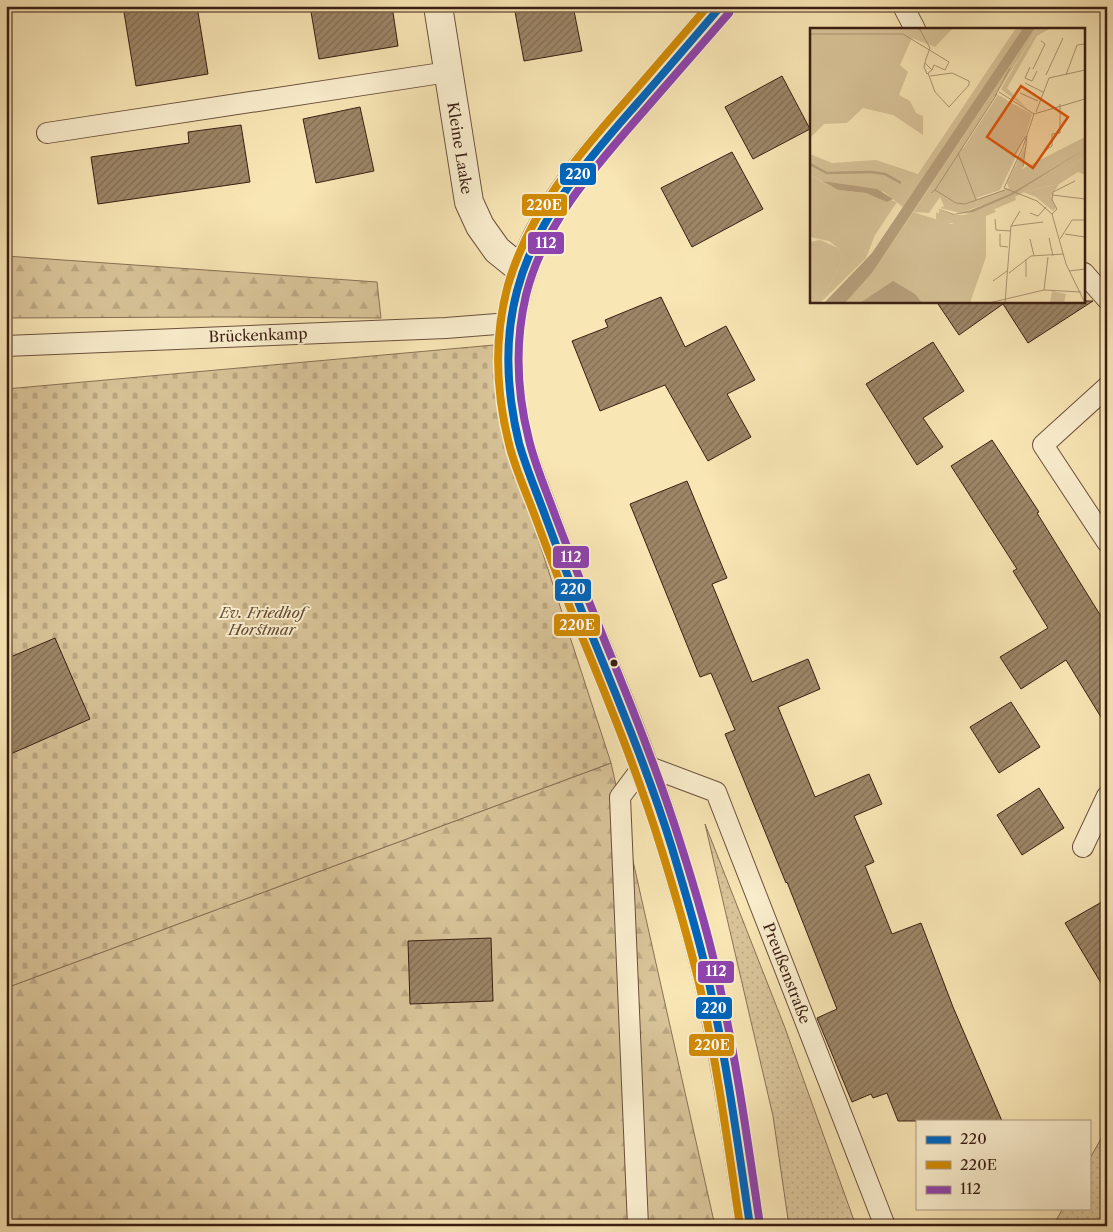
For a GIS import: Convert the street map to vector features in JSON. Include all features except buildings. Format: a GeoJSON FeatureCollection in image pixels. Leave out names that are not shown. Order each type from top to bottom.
{"type":"FeatureCollection","features":[{"type":"Feature","properties":{"kind":"street","name":"Kleine Laake"},"geometry":{"type":"LineString","coordinates":[[438,6],[469,202],[480,226],[497,250],[523,271]]}},
{"type":"Feature","properties":{"kind":"street"},"geometry":{"type":"LineString","coordinates":[[722,6],[614,130],[569,185],[542,226],[523,271],[510,323],[510,379],[513,411],[520,442],[560,557],[644,765],[679,871],[708,982],[736,1128],[750,1226]]}},
{"type":"Feature","properties":{"kind":"lane"},"geometry":{"type":"LineString","coordinates":[[903,6],[914,28]]}},
{"type":"Feature","properties":{"kind":"lane"},"geometry":{"type":"LineString","coordinates":[[47,133],[448,72]]}},
{"type":"Feature","properties":{"kind":"lane"},"geometry":{"type":"LineString","coordinates":[[1086,275],[1107,299]]}},
{"type":"Feature","properties":{"kind":"lane","name":"Brückenkamp"},"geometry":{"type":"LineString","coordinates":[[6,346],[446,328],[510,323]]}},
{"type":"Feature","properties":{"kind":"lane"},"geometry":{"type":"LineString","coordinates":[[1107,387],[1043,445],[1107,542]]}},
{"type":"Feature","properties":{"kind":"lane"},"geometry":{"type":"LineString","coordinates":[[638,1226],[620,797],[644,765]]}},
{"type":"Feature","properties":{"kind":"lane","name":"Preußenstraße"},"geometry":{"type":"LineString","coordinates":[[644,765],[716,792],[885,1226]]}},
{"type":"Feature","properties":{"kind":"lane"},"geometry":{"type":"LineString","coordinates":[[1083,847],[1107,796]]}},
{"type":"Feature","properties":{"kind":"green space"},"geometry":{"type":"Polygon","coordinates":[[[6,256],[377,282],[381,318],[6,318],[6,256]]]}},
{"type":"Feature","properties":{"kind":"green space","name":"Ev. Friedhof Horstmar"},"geometry":{"type":"Polygon","coordinates":[[[494,345],[505,437],[611,763],[6,988],[6,389],[494,345]]]}},
{"type":"Feature","properties":{"kind":"green space"},"geometry":{"type":"Polygon","coordinates":[[[611,763],[715,1226],[6,1226],[6,988],[611,763]]]}},
{"type":"Feature","properties":{"kind":"green space"},"geometry":{"type":"Polygon","coordinates":[[[705,824],[785,1028],[856,1226],[789,1226],[773,1116],[705,824]]]}},
{"type":"Feature","properties":{"kind":"green space"},"geometry":{"type":"Polygon","coordinates":[[[1107,1128],[1107,1226],[1053,1226],[1062,1210],[1090,1210],[1090,1158],[1107,1128]]]}},
{"type":"Feature","properties":{"kind":"transit line","name":"220E"},"geometry":{"type":"LineString","coordinates":[[708,6],[589,144],[541,210],[528,234],[508,285],[500,324],[498,364],[501,404],[514,463],[635,773],[653,823],[681,915],[699,983],[711,1043],[740,1226]]}},
{"type":"Feature","properties":{"kind":"transit line","name":"220"},"geometry":{"type":"LineString","coordinates":[[721,6],[598,149],[550,215],[526,264],[517,291],[510,329],[509,367],[515,424],[525,462],[646,772],[664,823],[692,915],[721,1043],[750,1226]]}},
{"type":"Feature","properties":{"kind":"transit line","name":"112"},"geometry":{"type":"LineString","coordinates":[[729,13],[606,155],[558,220],[534,269],[526,295],[520,331],[519,368],[522,404],[534,459],[654,767],[672,817],[701,912],[715,965],[731,1043],[760,1225]]}}]}
